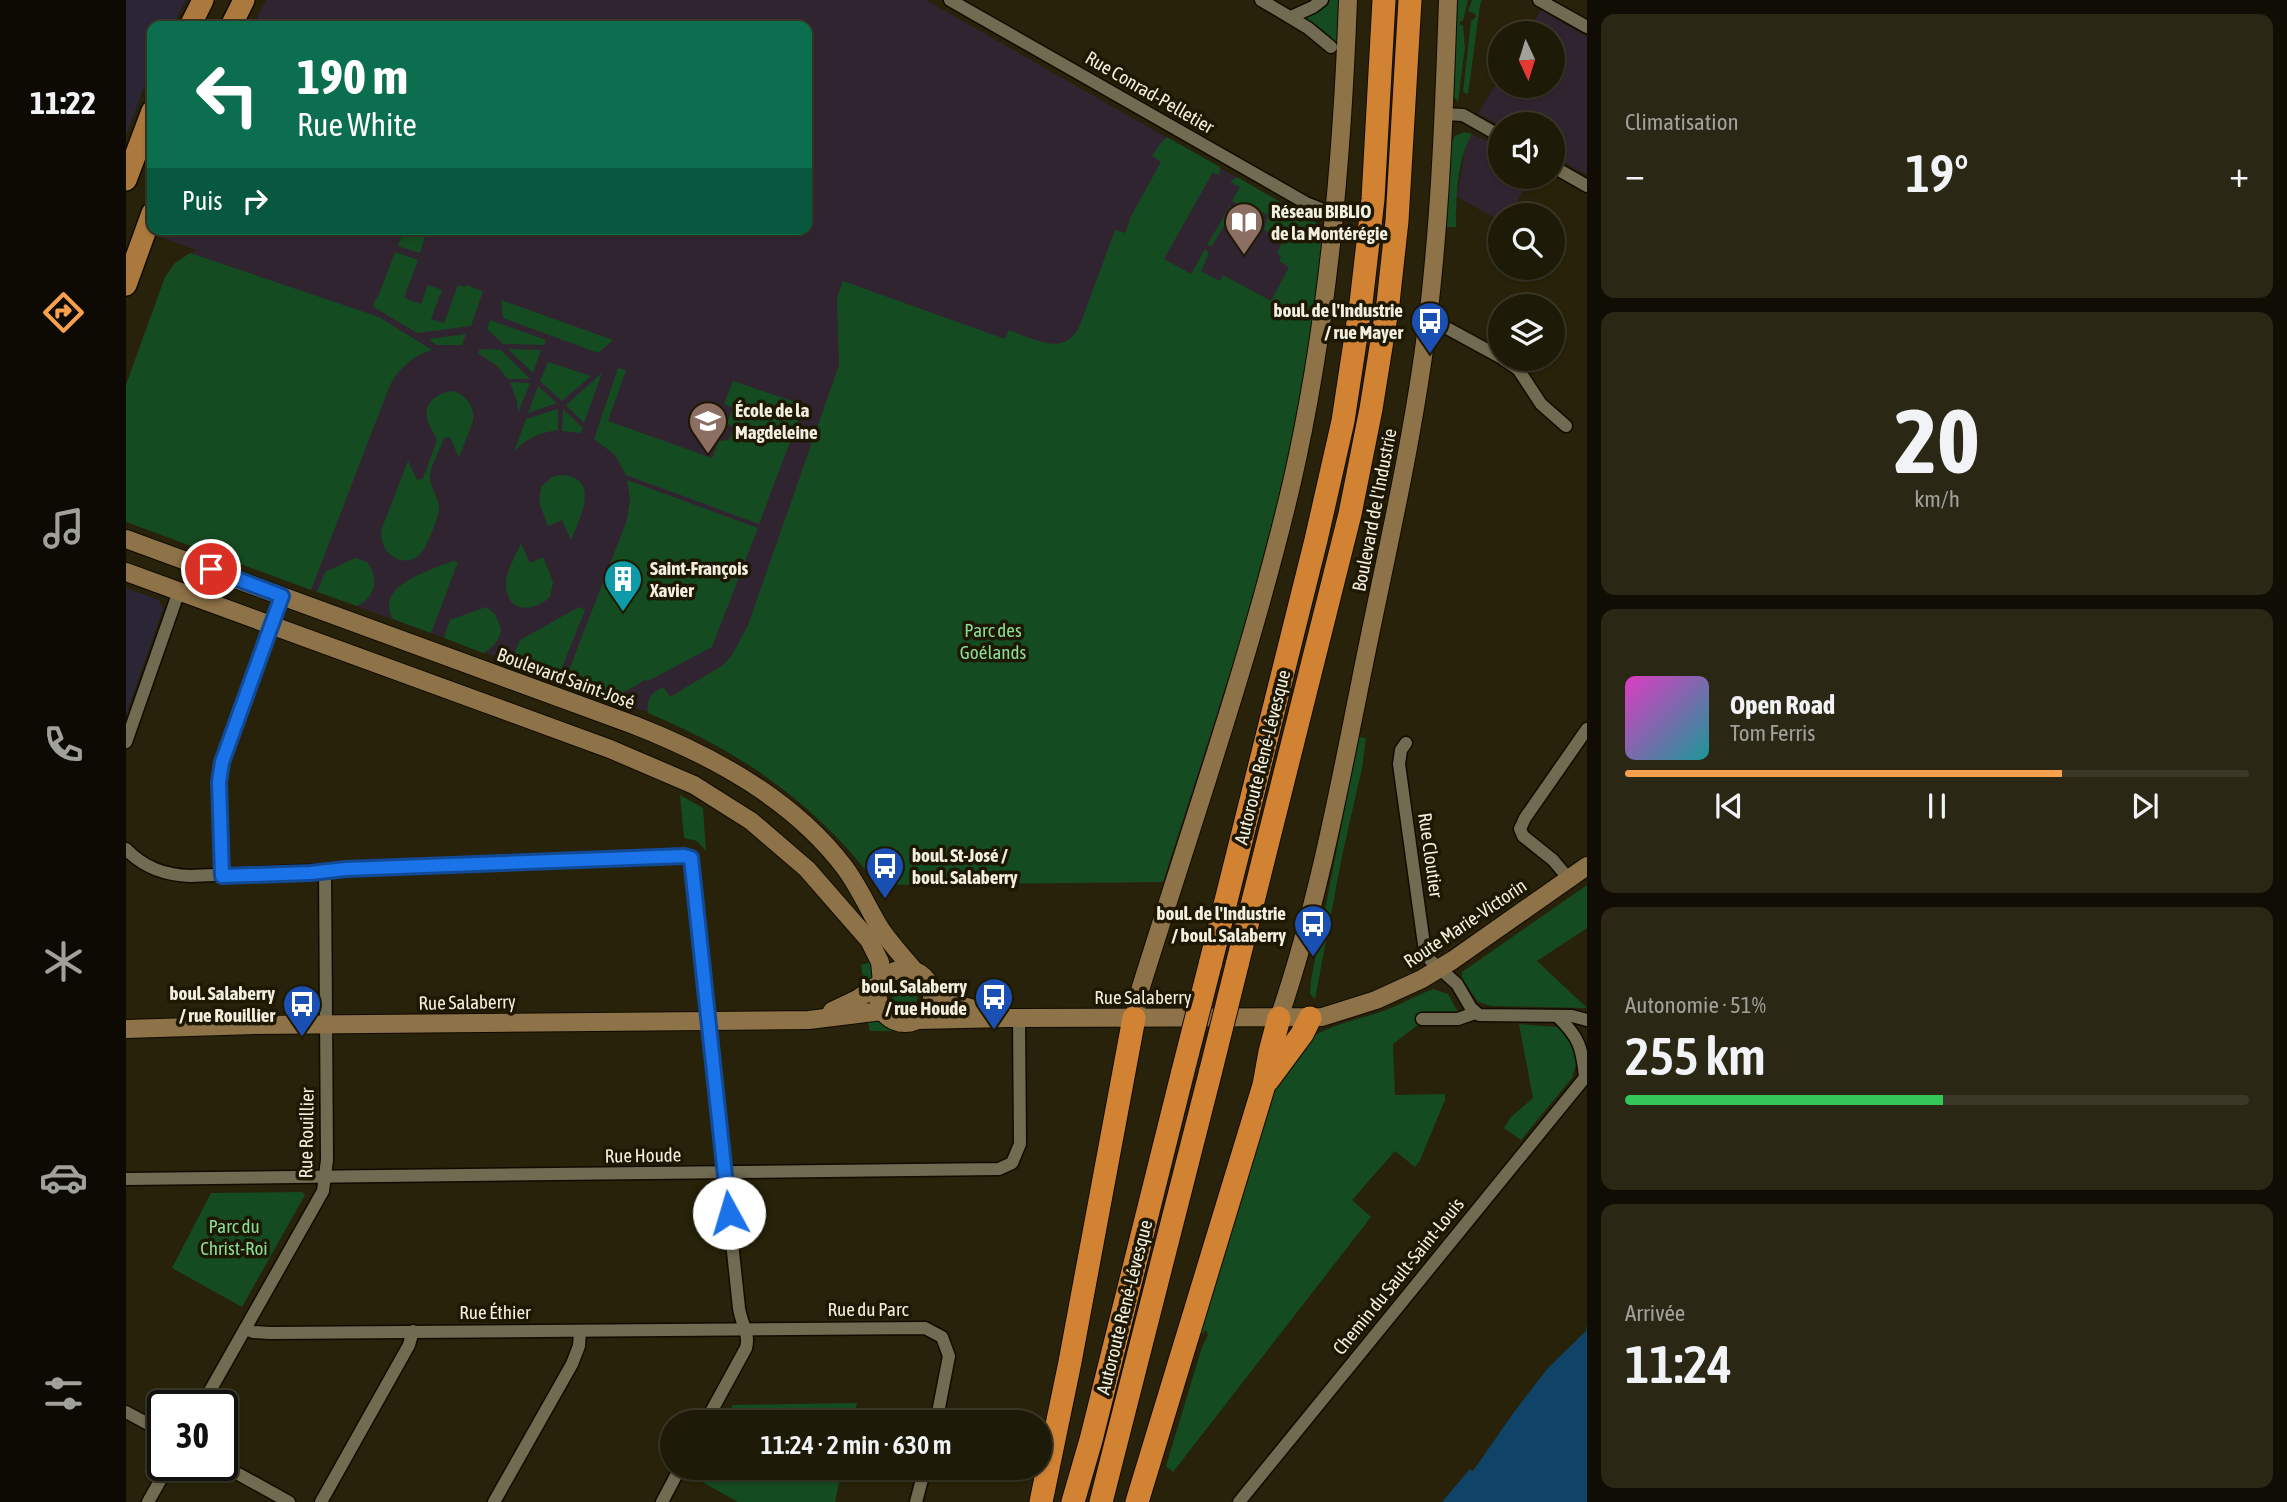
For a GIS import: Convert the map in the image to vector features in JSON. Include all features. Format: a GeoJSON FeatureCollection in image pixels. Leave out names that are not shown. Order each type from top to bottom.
{"type":"FeatureCollection","features":[{"type":"Feature","properties":{"kind":"highway","name":"Autoroute René-Lévesque"},"geometry":{"type":"LineString","coordinates":[[1073,1502],[1091,1440],[1310,567],[1343,421],[1373,199],[1384,0]]}},
{"type":"Feature","properties":{"kind":"highway","name":"Autoroute René-Lévesque"},"geometry":{"type":"LineString","coordinates":[[1101,1502],[1350,514],[1371,410],[1388,303],[1397,221],[1410,0]]}},
{"type":"Feature","properties":{"kind":"highway"},"geometry":{"type":"LineString","coordinates":[[1041,1502],[1073,1349],[1134,1018]]}},
{"type":"Feature","properties":{"kind":"highway"},"geometry":{"type":"LineString","coordinates":[[1137,1502],[1264,1085],[1279,1018]]}},
{"type":"Feature","properties":{"kind":"highway"},"geometry":{"type":"LineString","coordinates":[[1264,1085],[1310,1018]]}},
{"type":"Feature","properties":{"kind":"main road"},"geometry":{"type":"LineString","coordinates":[[192,21],[203,0]]}},
{"type":"Feature","properties":{"kind":"main road"},"geometry":{"type":"LineString","coordinates":[[234,21],[244,0]]}},
{"type":"Feature","properties":{"kind":"main road"},"geometry":{"type":"LineString","coordinates":[[126,180],[147,124]]}},
{"type":"Feature","properties":{"kind":"main road"},"geometry":{"type":"LineString","coordinates":[[126,285],[147,227]]}},
{"type":"Feature","properties":{"kind":"street","name":"Rue Conrad-Pelletier"},"geometry":{"type":"LineString","coordinates":[[950,0],[1306,203],[1334,211]]}},
{"type":"Feature","properties":{"kind":"street"},"geometry":{"type":"LineString","coordinates":[[1261,0],[1291,17],[1346,61]]}},
{"type":"Feature","properties":{"kind":"street"},"geometry":{"type":"LineString","coordinates":[[1291,17],[1322,0]]}},
{"type":"Feature","properties":{"kind":"street"},"geometry":{"type":"LineString","coordinates":[[1134,1018],[1141,987],[1239,674],[1283,518],[1312,373],[1334,211],[1348,0]]}},
{"type":"Feature","properties":{"kind":"street","name":"Boulevard de l'Industrie"},"geometry":{"type":"LineString","coordinates":[[1279,1018],[1290,988],[1313,897],[1348,745],[1407,451],[1427,324],[1437,222],[1448,0]]}},
{"type":"Feature","properties":{"kind":"street"},"geometry":{"type":"LineString","coordinates":[[1539,0],[1587,27]]}},
{"type":"Feature","properties":{"kind":"street"},"geometry":{"type":"LineString","coordinates":[[1444,114],[1463,115],[1488,129]]}},
{"type":"Feature","properties":{"kind":"street"},"geometry":{"type":"LineString","coordinates":[[1565,173],[1587,186]]}},
{"type":"Feature","properties":{"kind":"street"},"geometry":{"type":"LineString","coordinates":[[1427,324],[1446,327],[1488,351]]}},
{"type":"Feature","properties":{"kind":"street"},"geometry":{"type":"LineString","coordinates":[[1519,371],[1541,404],[1566,426]]}},
{"type":"Feature","properties":{"kind":"street","name":"Boulevard Saint-José"},"geometry":{"type":"LineString","coordinates":[[126,539],[642,728],[724,766],[777,802],[828,849],[859,888],[885,935],[914,970]]}},
{"type":"Feature","properties":{"kind":"street"},"geometry":{"type":"LineString","coordinates":[[126,572],[632,758],[670,773],[706,792],[751,821],[807,869],[869,940],[880,961],[882,982],[878,996],[882,1011],[887,1017],[910,1023],[929,1010],[932,990],[927,979],[914,970],[898,970],[882,982]]}},
{"type":"Feature","properties":{"kind":"street"},"geometry":{"type":"LineString","coordinates":[[126,742],[179,591]]}},
{"type":"Feature","properties":{"kind":"street"},"geometry":{"type":"LineString","coordinates":[[222,876],[220,772],[282,596]]}},
{"type":"Feature","properties":{"kind":"street"},"geometry":{"type":"LineString","coordinates":[[1569,879],[1553,860],[1523,836],[1520,829],[1587,729]]}},
{"type":"Feature","properties":{"kind":"street","name":"Rue Cloutier"},"geometry":{"type":"LineString","coordinates":[[1406,743],[1401,750],[1399,764],[1423,940],[1427,956],[1440,969]]}},
{"type":"Feature","properties":{"kind":"street"},"geometry":{"type":"LineString","coordinates":[[126,849],[142,863],[161,872],[180,876],[688,856],[693,861],[739,1308],[748,1338],[746,1348],[712,1410]]}},
{"type":"Feature","properties":{"kind":"street","name":"Route Marie-Victorin"},"geometry":{"type":"LineString","coordinates":[[1279,1018],[1327,1015],[1376,1000],[1440,969],[1587,866]]}},
{"type":"Feature","properties":{"kind":"street","name":"Rue Rouillier"},"geometry":{"type":"LineString","coordinates":[[210,1390],[319,1200],[326,1177],[325,871]]}},
{"type":"Feature","properties":{"kind":"street"},"geometry":{"type":"LineString","coordinates":[[1440,969],[1457,984],[1475,1013]]}},
{"type":"Feature","properties":{"kind":"street","name":"Rue Salaberry"},"geometry":{"type":"LineString","coordinates":[[809,1020],[848,1004],[882,982]]}},
{"type":"Feature","properties":{"kind":"street","name":"Rue Salaberry"},"geometry":{"type":"LineString","coordinates":[[932,990],[959,1005],[1013,1018]]}},
{"type":"Feature","properties":{"kind":"street","name":"Rue Salaberry"},"geometry":{"type":"LineString","coordinates":[[126,1029],[326,1024],[809,1020],[882,1011]]}},
{"type":"Feature","properties":{"kind":"street"},"geometry":{"type":"LineString","coordinates":[[1422,1019],[1458,1019],[1475,1013],[1557,1016],[1587,1020]]}},
{"type":"Feature","properties":{"kind":"street"},"geometry":{"type":"LineString","coordinates":[[1557,1016],[1573,1031],[1580,1043],[1586,1076]]}},
{"type":"Feature","properties":{"kind":"street","name":"Rue Houde"},"geometry":{"type":"LineString","coordinates":[[126,1179],[1005,1168],[1016,1157],[1020,1144],[1013,1018]]}},
{"type":"Feature","properties":{"kind":"street","name":"Rue Salaberry"},"geometry":{"type":"LineString","coordinates":[[918,1020],[1279,1018]]}},
{"type":"Feature","properties":{"kind":"street","name":"Chemin du Sault-Saint-Louis"},"geometry":{"type":"LineString","coordinates":[[1239,1502],[1586,1076]]}},
{"type":"Feature","properties":{"kind":"street","name":"Rue Éthier"},"geometry":{"type":"LineString","coordinates":[[245,1329],[261,1333],[745,1329]]}},
{"type":"Feature","properties":{"kind":"street","name":"Rue du Parc"},"geometry":{"type":"LineString","coordinates":[[745,1329],[931,1330],[946,1342],[949,1356],[939,1410]]}},
{"type":"Feature","properties":{"kind":"street"},"geometry":{"type":"LineString","coordinates":[[321,1502],[409,1345],[413,1331]]}},
{"type":"Feature","properties":{"kind":"street"},"geometry":{"type":"LineString","coordinates":[[494,1502],[572,1364],[579,1346],[580,1331]]}},
{"type":"Feature","properties":{"kind":"street"},"geometry":{"type":"LineString","coordinates":[[126,1412],[147,1423]]}},
{"type":"Feature","properties":{"kind":"street"},"geometry":{"type":"LineString","coordinates":[[238,1474],[289,1502]]}},
{"type":"Feature","properties":{"kind":"street"},"geometry":{"type":"LineString","coordinates":[[662,1502],[674,1480]]}},
{"type":"Feature","properties":{"kind":"street"},"geometry":{"type":"LineString","coordinates":[[916,1502],[922,1480]]}},
{"type":"Feature","properties":{"kind":"street"},"geometry":{"type":"LineString","coordinates":[[148,1502],[160,1481]]}},
{"type":"Feature","properties":{"kind":"shaded area"},"geometry":{"type":"Polygon","coordinates":[[[126,0],[186,0],[176,21],[147,21],[147,79],[126,135],[126,0]]]}},
{"type":"Feature","properties":{"kind":"shaded area","name":"École de la Magdeleine"},"geometry":{"type":"Polygon","coordinates":[[[266,0],[926,0],[1320,225],[1221,705],[1163,882],[878,885],[846,846],[799,800],[764,774],[695,732],[126,522],[126,385],[165,277],[175,263],[196,250],[163,238],[164,235],[812,235],[812,21],[256,21],[266,0]]]}},
{"type":"Feature","properties":{"kind":"shaded area"},"geometry":{"type":"Polygon","coordinates":[[[1541,10],[1560,21],[1534,21],[1541,10]]]}},
{"type":"Feature","properties":{"kind":"shaded area"},"geometry":{"type":"Polygon","coordinates":[[[1565,24],[1587,37],[1587,175],[1565,162],[1565,112],[1488,112],[1488,119],[1478,113],[1488,97],[1565,98],[1565,24]]]}},
{"type":"Feature","properties":{"kind":"shaded area"},"geometry":{"type":"Polygon","coordinates":[[[1472,134],[1488,141],[1488,189],[1524,189],[1516,203],[1488,203],[1488,214],[1457,197],[1466,144],[1472,134]]]}},
{"type":"Feature","properties":{"kind":"shaded area"},"geometry":{"type":"Polygon","coordinates":[[[126,588],[159,600],[163,609],[126,715],[126,588]]]}},
{"type":"Feature","properties":{"kind":"green space"},"geometry":{"type":"Polygon","coordinates":[[[1330,0],[1341,0],[1340,47],[1323,30],[1303,17],[1311,15],[1330,0]]]}},
{"type":"Feature","properties":{"kind":"green space"},"geometry":{"type":"Polygon","coordinates":[[[1455,0],[1468,0],[1463,21],[1460,21],[1465,47],[1458,102],[1452,94],[1455,0]]]}},
{"type":"Feature","properties":{"kind":"green space"},"geometry":{"type":"Polygon","coordinates":[[[1472,0],[1482,0],[1468,94],[1463,92],[1471,21],[1476,17],[1468,11],[1472,0]]]}},
{"type":"Feature","properties":{"kind":"green space"},"geometry":{"type":"Polygon","coordinates":[[[1464,132],[1472,134],[1460,167],[1456,227],[1446,227],[1451,144],[1455,136],[1464,132]]]}},
{"type":"Feature","properties":{"kind":"green space","name":"Parc des Goélands"},"geometry":{"type":"Polygon","coordinates":[[[1167,137],[1220,167],[1219,175],[1213,172],[1164,259],[1191,274],[1205,249],[1209,253],[1201,271],[1220,281],[1223,275],[1271,301],[1289,267],[1279,261],[1281,257],[1277,252],[1284,240],[1264,230],[1268,215],[1259,211],[1256,214],[1232,201],[1240,187],[1230,182],[1237,177],[1320,225],[1325,239],[1297,426],[1256,591],[1163,882],[878,885],[829,829],[775,783],[715,745],[648,713],[649,700],[652,694],[663,687],[670,697],[723,665],[732,655],[748,625],[839,365],[837,298],[843,281],[1005,339],[1009,330],[1049,343],[1067,341],[1080,325],[1115,230],[1125,233],[1131,216],[1161,162],[1152,156],[1167,137]]]}},
{"type":"Feature","properties":{"kind":"green space"},"geometry":{"type":"Polygon","coordinates":[[[1230,206],[1258,222],[1256,225],[1232,212],[1212,246],[1207,245],[1230,206]]]}},
{"type":"Feature","properties":{"kind":"green space"},"geometry":{"type":"Polygon","coordinates":[[[402,235],[425,236],[420,253],[398,246],[402,235]]]}},
{"type":"Feature","properties":{"kind":"green space"},"geometry":{"type":"Polygon","coordinates":[[[395,252],[418,260],[404,298],[421,304],[428,285],[442,290],[431,319],[444,323],[458,285],[483,291],[471,326],[417,333],[372,306],[395,252]]]}},
{"type":"Feature","properties":{"kind":"green space"},"geometry":{"type":"Polygon","coordinates":[[[190,253],[379,317],[432,350],[407,363],[390,385],[311,590],[126,522],[126,385],[165,277],[175,263],[190,253]]]}},
{"type":"Feature","properties":{"kind":"green space"},"geometry":{"type":"Polygon","coordinates":[[[501,300],[613,340],[598,353],[503,318],[501,300]]]}},
{"type":"Feature","properties":{"kind":"green space"},"geometry":{"type":"Polygon","coordinates":[[[490,320],[546,340],[544,345],[503,344],[487,329],[490,320]]]}},
{"type":"Feature","properties":{"kind":"green space"},"geometry":{"type":"Polygon","coordinates":[[[466,334],[462,345],[436,345],[429,339],[466,334]]]}},
{"type":"Feature","properties":{"kind":"green space"},"geometry":{"type":"Polygon","coordinates":[[[480,349],[501,350],[530,379],[508,379],[496,365],[478,353],[480,349]]]}},
{"type":"Feature","properties":{"kind":"green space"},"geometry":{"type":"Polygon","coordinates":[[[508,349],[541,350],[533,373],[508,349]]]}},
{"type":"Feature","properties":{"kind":"green space"},"geometry":{"type":"Polygon","coordinates":[[[548,362],[591,376],[562,401],[540,381],[548,362]]]}},
{"type":"Feature","properties":{"kind":"green space"},"geometry":{"type":"Polygon","coordinates":[[[618,368],[626,370],[608,421],[712,458],[719,441],[729,440],[733,428],[727,423],[733,408],[724,404],[733,381],[804,405],[759,524],[626,475],[615,455],[594,439],[618,368]]]}},
{"type":"Feature","properties":{"kind":"green space"},"geometry":{"type":"Polygon","coordinates":[[[602,373],[584,423],[566,405],[602,373]]]}},
{"type":"Feature","properties":{"kind":"green space"},"geometry":{"type":"Polygon","coordinates":[[[510,382],[530,383],[518,413],[517,401],[510,382]]]}},
{"type":"Feature","properties":{"kind":"green space"},"geometry":{"type":"Polygon","coordinates":[[[538,386],[557,403],[528,413],[538,386]]]}},
{"type":"Feature","properties":{"kind":"green space"},"geometry":{"type":"Polygon","coordinates":[[[454,391],[469,403],[473,411],[473,421],[459,458],[450,437],[444,438],[432,465],[430,478],[439,510],[425,547],[412,560],[396,558],[384,547],[382,528],[408,461],[417,480],[423,478],[437,440],[428,421],[430,402],[443,393],[454,391]]]}},
{"type":"Feature","properties":{"kind":"green space"},"geometry":{"type":"Polygon","coordinates":[[[558,409],[558,430],[533,437],[514,452],[526,419],[558,409]]]}},
{"type":"Feature","properties":{"kind":"green space"},"geometry":{"type":"Polygon","coordinates":[[[563,409],[583,428],[581,433],[562,431],[563,409]]]}},
{"type":"Feature","properties":{"kind":"green space"},"geometry":{"type":"Polygon","coordinates":[[[552,477],[573,477],[581,482],[584,490],[583,510],[571,540],[562,520],[548,526],[539,502],[541,487],[552,477]]]}},
{"type":"Feature","properties":{"kind":"green space"},"geometry":{"type":"Polygon","coordinates":[[[627,480],[758,528],[712,647],[648,681],[646,679],[614,696],[606,696],[564,683],[627,520],[630,499],[627,480]]]}},
{"type":"Feature","properties":{"kind":"green space"},"geometry":{"type":"Polygon","coordinates":[[[521,543],[530,563],[543,557],[553,582],[550,597],[537,606],[522,608],[511,601],[506,585],[509,569],[521,543]]]}},
{"type":"Feature","properties":{"kind":"green space"},"geometry":{"type":"Polygon","coordinates":[[[355,558],[367,562],[373,574],[374,587],[368,598],[357,606],[317,592],[325,572],[355,558]]]}},
{"type":"Feature","properties":{"kind":"green space"},"geometry":{"type":"Polygon","coordinates":[[[452,561],[458,562],[431,633],[393,619],[389,607],[391,597],[398,588],[419,575],[452,561]]]}},
{"type":"Feature","properties":{"kind":"green space"},"geometry":{"type":"Polygon","coordinates":[[[486,607],[495,614],[501,628],[498,640],[490,648],[483,653],[444,638],[450,620],[486,607]]]}},
{"type":"Feature","properties":{"kind":"green space"},"geometry":{"type":"Polygon","coordinates":[[[579,607],[585,610],[557,680],[517,665],[515,652],[520,640],[579,607]]]}},
{"type":"Feature","properties":{"kind":"green space"},"geometry":{"type":"Polygon","coordinates":[[[1359,737],[1366,738],[1362,768],[1315,999],[1310,994],[1311,980],[1359,737]]]}},
{"type":"Feature","properties":{"kind":"green space"},"geometry":{"type":"Polygon","coordinates":[[[680,795],[703,808],[706,851],[697,841],[684,838],[680,795]]]}},
{"type":"Feature","properties":{"kind":"green space"},"geometry":{"type":"Polygon","coordinates":[[[1587,885],[1587,928],[1537,961],[1587,1008],[1491,1006],[1478,1002],[1462,978],[1462,972],[1587,885]]]}},
{"type":"Feature","properties":{"kind":"green space"},"geometry":{"type":"Polygon","coordinates":[[[874,961],[873,979],[860,989],[863,978],[861,965],[874,961]]]}},
{"type":"Feature","properties":{"kind":"green space"},"geometry":{"type":"Polygon","coordinates":[[[903,983],[911,984],[918,992],[917,1002],[908,1008],[898,1007],[892,999],[894,989],[903,983]]]}},
{"type":"Feature","properties":{"kind":"green space"},"geometry":{"type":"Polygon","coordinates":[[[1433,989],[1448,994],[1458,1012],[1418,1014],[1419,1024],[1393,1044],[1395,1095],[1445,1094],[1445,1100],[1420,1160],[1415,1167],[1395,1151],[1352,1200],[1371,1217],[1173,1472],[1166,1466],[1208,1335],[1206,1330],[1197,1338],[1272,1090],[1312,1037],[1386,1010],[1433,989]]]}},
{"type":"Feature","properties":{"kind":"green space"},"geometry":{"type":"Polygon","coordinates":[[[866,1015],[894,1028],[904,1031],[870,1031],[866,1015]]]}},
{"type":"Feature","properties":{"kind":"green space"},"geometry":{"type":"Polygon","coordinates":[[[1519,1024],[1557,1027],[1573,1040],[1578,1057],[1572,1078],[1521,1140],[1504,1128],[1511,1117],[1533,1098],[1519,1024]]]}},
{"type":"Feature","properties":{"kind":"green space","name":"Parc du Christ-Roi"},"geometry":{"type":"Polygon","coordinates":[[[302,1192],[305,1195],[242,1307],[172,1268],[211,1193],[302,1192]]]}},
{"type":"Feature","properties":{"kind":"green space"},"geometry":{"type":"Polygon","coordinates":[[[857,1403],[856,1410],[730,1410],[733,1405],[857,1403]]]}},
{"type":"Feature","properties":{"kind":"green space"},"geometry":{"type":"Polygon","coordinates":[[[698,1480],[840,1480],[835,1502],[738,1502],[698,1480]]]}},
{"type":"Feature","properties":{"kind":"water"},"geometry":{"type":"Polygon","coordinates":[[[1587,1323],[1587,1502],[1442,1502],[1470,1469],[1473,1471],[1548,1368],[1586,1331],[1587,1323]]]}},
{"type":"Feature","properties":{"kind":"place","name":"Réseau BIBLIO de la Montérégie"},"geometry":{"type":"Point","coordinates":[1244,256]}},
{"type":"Feature","properties":{"kind":"place","name":"boul. de l'Industrie / rue Mayer"},"geometry":{"type":"Point","coordinates":[1430,355]}},
{"type":"Feature","properties":{"kind":"place","name":"École de la Magdeleine"},"geometry":{"type":"Point","coordinates":[708,455]}},
{"type":"Feature","properties":{"kind":"place","name":"Saint-François Xavier"},"geometry":{"type":"Point","coordinates":[623,613]}},
{"type":"Feature","properties":{"kind":"place","name":"boul. St-José / boul. Salaberry"},"geometry":{"type":"Point","coordinates":[885,900]}},
{"type":"Feature","properties":{"kind":"place","name":"boul. de l'Industrie / boul. Salaberry"},"geometry":{"type":"Point","coordinates":[1313,958]}},
{"type":"Feature","properties":{"kind":"place","name":"boul. Salaberry / rue Houde"},"geometry":{"type":"Point","coordinates":[994,1031]}},
{"type":"Feature","properties":{"kind":"place","name":"boul. Salaberry / rue Rouillier"},"geometry":{"type":"Point","coordinates":[302,1038]}},
{"type":"Feature","properties":{"kind":"route"},"geometry":{"type":"LineString","coordinates":[[211,569],[282,596],[222,762],[219,782],[222,876],[513,862],[684,856],[691,858],[694,866],[729,1213]]}}]}
